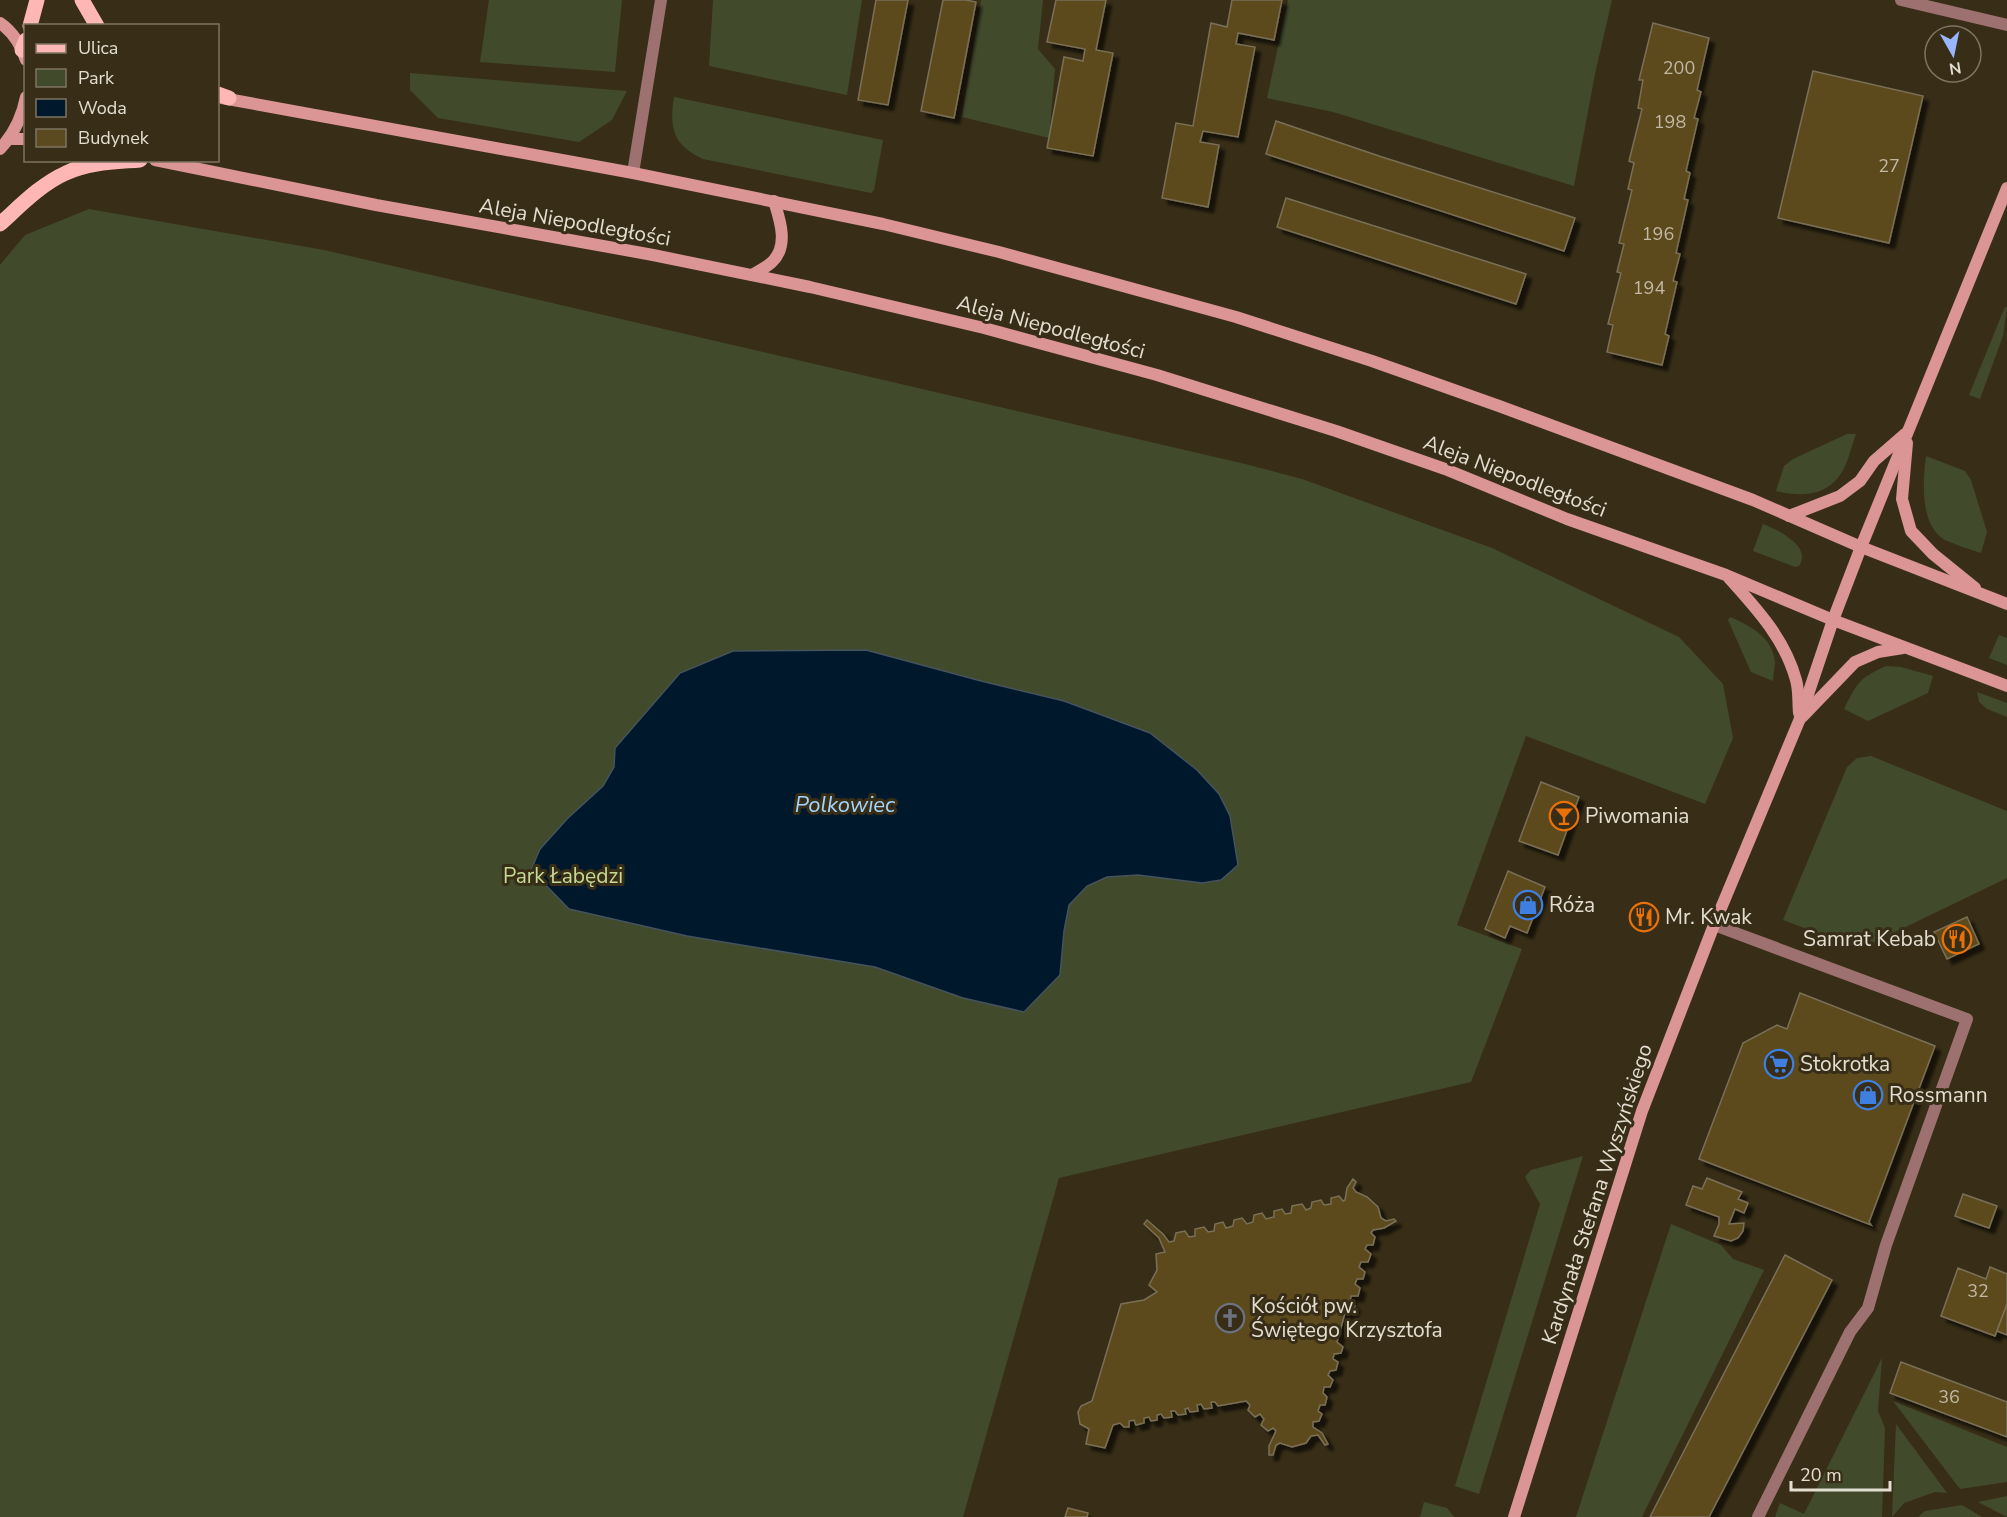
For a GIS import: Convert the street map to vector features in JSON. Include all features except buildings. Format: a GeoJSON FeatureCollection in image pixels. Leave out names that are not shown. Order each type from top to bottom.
{"type":"FeatureCollection","features":[{"type":"Feature","properties":{"kind":"main road"},"geometry":{"type":"LineString","coordinates":[[31,24],[37,0]]}},
{"type":"Feature","properties":{"kind":"main road"},"geometry":{"type":"LineString","coordinates":[[82,0],[96,24]]}},
{"type":"Feature","properties":{"kind":"main road"},"geometry":{"type":"LineString","coordinates":[[0,224],[33,194],[67,172],[107,162]]}},
{"type":"Feature","properties":{"kind":"street"},"geometry":{"type":"LineString","coordinates":[[633,173],[661,0]]}},
{"type":"Feature","properties":{"kind":"street"},"geometry":{"type":"LineString","coordinates":[[1901,0],[2007,25]]}},
{"type":"Feature","properties":{"kind":"street"},"geometry":{"type":"LineString","coordinates":[[0,23],[9,30],[24,50]]}},
{"type":"Feature","properties":{"kind":"street"},"geometry":{"type":"LineString","coordinates":[[221,97],[633,173],[883,224],[999,252],[1267,327],[1499,406],[1753,500],[1861,547],[2007,604]]}},
{"type":"Feature","properties":{"kind":"street"},"geometry":{"type":"LineString","coordinates":[[4,144],[18,124],[24,104]]}},
{"type":"Feature","properties":{"kind":"street"},"geometry":{"type":"LineString","coordinates":[[4,144],[24,139]]}},
{"type":"Feature","properties":{"kind":"street","name":"Aleja Niepodległości"},"geometry":{"type":"LineString","coordinates":[[164,162],[376,205],[752,275],[984,328],[1204,389],[1445,468],[1567,519],[1726,575],[1833,620],[2007,686]]}},
{"type":"Feature","properties":{"kind":"street","name":"Kardynała Stefana Wyszyńskiego"},"geometry":{"type":"LineString","coordinates":[[1514,1517],[1628,1152],[1714,925],[1799,721],[1833,620],[1861,547],[2007,188]]}},
{"type":"Feature","properties":{"kind":"street"},"geometry":{"type":"LineString","coordinates":[[752,275],[772,262],[778,253],[782,239],[780,219],[774,201]]}},
{"type":"Feature","properties":{"kind":"street"},"geometry":{"type":"LineString","coordinates":[[1789,516],[1840,496],[1860,480],[1874,461],[1909,430]]}},
{"type":"Feature","properties":{"kind":"street","name":"Kardynała Stefana Wyszyńskiego"},"geometry":{"type":"LineString","coordinates":[[1909,430],[1902,499],[1911,531],[1933,554],[1986,596]]}},
{"type":"Feature","properties":{"kind":"street","name":"Kardynała Stefana Wyszyńskiego"},"geometry":{"type":"LineString","coordinates":[[1726,575],[1763,615],[1786,653],[1797,681],[1799,721]]}},
{"type":"Feature","properties":{"kind":"street"},"geometry":{"type":"LineString","coordinates":[[1799,721],[1855,662],[1878,652],[1904,648]]}},
{"type":"Feature","properties":{"kind":"street"},"geometry":{"type":"LineString","coordinates":[[1714,925],[1967,1019],[1886,1245],[1868,1308],[1850,1332],[1758,1517]]}},
{"type":"Feature","properties":{"kind":"green space"},"geometry":{"type":"Polygon","coordinates":[[[489,0],[622,0],[615,72],[480,62],[489,0]]]}},
{"type":"Feature","properties":{"kind":"green space"},"geometry":{"type":"Polygon","coordinates":[[[713,0],[862,0],[847,95],[709,66],[713,0]]]}},
{"type":"Feature","properties":{"kind":"green space"},"geometry":{"type":"Polygon","coordinates":[[[981,0],[1043,0],[1038,49],[1055,69],[1049,138],[962,117],[981,0]]]}},
{"type":"Feature","properties":{"kind":"green space"},"geometry":{"type":"Polygon","coordinates":[[[1288,0],[1612,0],[1595,74],[1574,186],[1333,112],[1267,98],[1288,0]]]}},
{"type":"Feature","properties":{"kind":"green space"},"geometry":{"type":"Polygon","coordinates":[[[410,73],[627,91],[612,120],[579,142],[438,118],[410,90],[410,73]]]}},
{"type":"Feature","properties":{"kind":"green space"},"geometry":{"type":"Polygon","coordinates":[[[674,97],[883,140],[874,190],[871,193],[703,159],[685,148],[675,134],[672,118],[674,97]]]}},
{"type":"Feature","properties":{"kind":"green space","name":"Park Łabędzi"},"geometry":{"type":"Polygon","coordinates":[[[89,209],[324,250],[1302,479],[1492,548],[1679,637],[1723,684],[1733,738],[1705,804],[1526,736],[1457,925],[1522,949],[1471,1082],[1059,1178],[963,1517],[0,1517],[0,265],[25,235],[89,209]]]}},
{"type":"Feature","properties":{"kind":"green space"},"geometry":{"type":"Polygon","coordinates":[[[2005,307],[2007,307],[2003,336],[1980,399],[1969,395],[2005,307]]]}},
{"type":"Feature","properties":{"kind":"green space"},"geometry":{"type":"Polygon","coordinates":[[[1847,434],[1856,434],[1849,457],[1843,470],[1830,486],[1805,494],[1776,491],[1784,466],[1793,459],[1847,434]]]}},
{"type":"Feature","properties":{"kind":"green space"},"geometry":{"type":"Polygon","coordinates":[[[1926,456],[1965,471],[1971,480],[1987,532],[1981,553],[1945,540],[1931,524],[1924,489],[1926,456]]]}},
{"type":"Feature","properties":{"kind":"green space"},"geometry":{"type":"Polygon","coordinates":[[[1763,524],[1792,540],[1801,552],[1802,559],[1799,566],[1795,567],[1753,551],[1763,524]]]}},
{"type":"Feature","properties":{"kind":"green space"},"geometry":{"type":"Polygon","coordinates":[[[1730,617],[1759,633],[1770,646],[1775,662],[1773,681],[1751,672],[1728,620],[1730,617]]]}},
{"type":"Feature","properties":{"kind":"green space"},"geometry":{"type":"Polygon","coordinates":[[[1999,635],[2007,638],[2007,665],[1989,658],[1999,635]]]}},
{"type":"Feature","properties":{"kind":"green space"},"geometry":{"type":"Polygon","coordinates":[[[1886,666],[1901,667],[1933,676],[1928,693],[1868,721],[1844,709],[1860,682],[1886,666]]]}},
{"type":"Feature","properties":{"kind":"green space"},"geometry":{"type":"Polygon","coordinates":[[[1977,692],[2007,703],[2007,717],[1987,709],[1979,702],[1977,692]]]}},
{"type":"Feature","properties":{"kind":"green space"},"geometry":{"type":"Polygon","coordinates":[[[1871,756],[2007,811],[2007,878],[1860,949],[1783,920],[1847,767],[1857,758],[1871,756]]]}},
{"type":"Feature","properties":{"kind":"green space"},"geometry":{"type":"Polygon","coordinates":[[[1583,1156],[1479,1494],[1455,1486],[1540,1204],[1525,1177],[1531,1170],[1583,1156]]]}},
{"type":"Feature","properties":{"kind":"green space"},"geometry":{"type":"Polygon","coordinates":[[[1671,1224],[1721,1245],[1733,1259],[1764,1270],[1642,1517],[1576,1517],[1671,1224]]]}},
{"type":"Feature","properties":{"kind":"green space"},"geometry":{"type":"Polygon","coordinates":[[[1882,1358],[1878,1411],[1885,1428],[1882,1517],[1775,1517],[1780,1503],[1804,1514],[1882,1358]]]}},
{"type":"Feature","properties":{"kind":"green space"},"geometry":{"type":"Polygon","coordinates":[[[1893,1401],[2007,1447],[2007,1482],[1960,1489],[1893,1401]]]}},
{"type":"Feature","properties":{"kind":"green space"},"geometry":{"type":"Polygon","coordinates":[[[1896,1424],[1947,1493],[1935,1492],[1904,1503],[1892,1517],[1896,1424]]]}},
{"type":"Feature","properties":{"kind":"green space"},"geometry":{"type":"Polygon","coordinates":[[[2007,1496],[2007,1517],[1978,1502],[2007,1496]]]}},
{"type":"Feature","properties":{"kind":"green space"},"geometry":{"type":"Polygon","coordinates":[[[1424,1502],[1447,1508],[1454,1517],[1420,1517],[1424,1502]]]}},
{"type":"Feature","properties":{"kind":"green space"},"geometry":{"type":"Polygon","coordinates":[[[1962,1505],[1982,1517],[1918,1517],[1925,1511],[1962,1505]]]}},
{"type":"Feature","properties":{"kind":"water","name":"Polkowiec"},"geometry":{"type":"Polygon","coordinates":[[[866,650],[1064,701],[1150,733],[1197,770],[1219,794],[1230,816],[1238,865],[1221,880],[1202,883],[1138,875],[1107,877],[1087,886],[1069,905],[1060,975],[1024,1012],[963,998],[875,967],[687,936],[569,909],[531,870],[540,849],[568,818],[603,786],[614,767],[615,748],[680,673],[733,651],[866,650]]]}},
{"type":"Feature","properties":{"kind":"place","name":"Piwomania"},"geometry":{"type":"Point","coordinates":[1564,816]}},
{"type":"Feature","properties":{"kind":"place","name":"Róża"},"geometry":{"type":"Point","coordinates":[1528,905]}},
{"type":"Feature","properties":{"kind":"place","name":"Mr. Kwak"},"geometry":{"type":"Point","coordinates":[1644,917]}},
{"type":"Feature","properties":{"kind":"place","name":"Samrat Kebab"},"geometry":{"type":"Point","coordinates":[1957,939]}},
{"type":"Feature","properties":{"kind":"place","name":"Stokrotka"},"geometry":{"type":"Point","coordinates":[1779,1064]}},
{"type":"Feature","properties":{"kind":"place","name":"Rossmann"},"geometry":{"type":"Point","coordinates":[1868,1095]}},
{"type":"Feature","properties":{"kind":"place","name":"Kościół pw. Świętego Krzysztofa"},"geometry":{"type":"Point","coordinates":[1230,1318]}}]}
